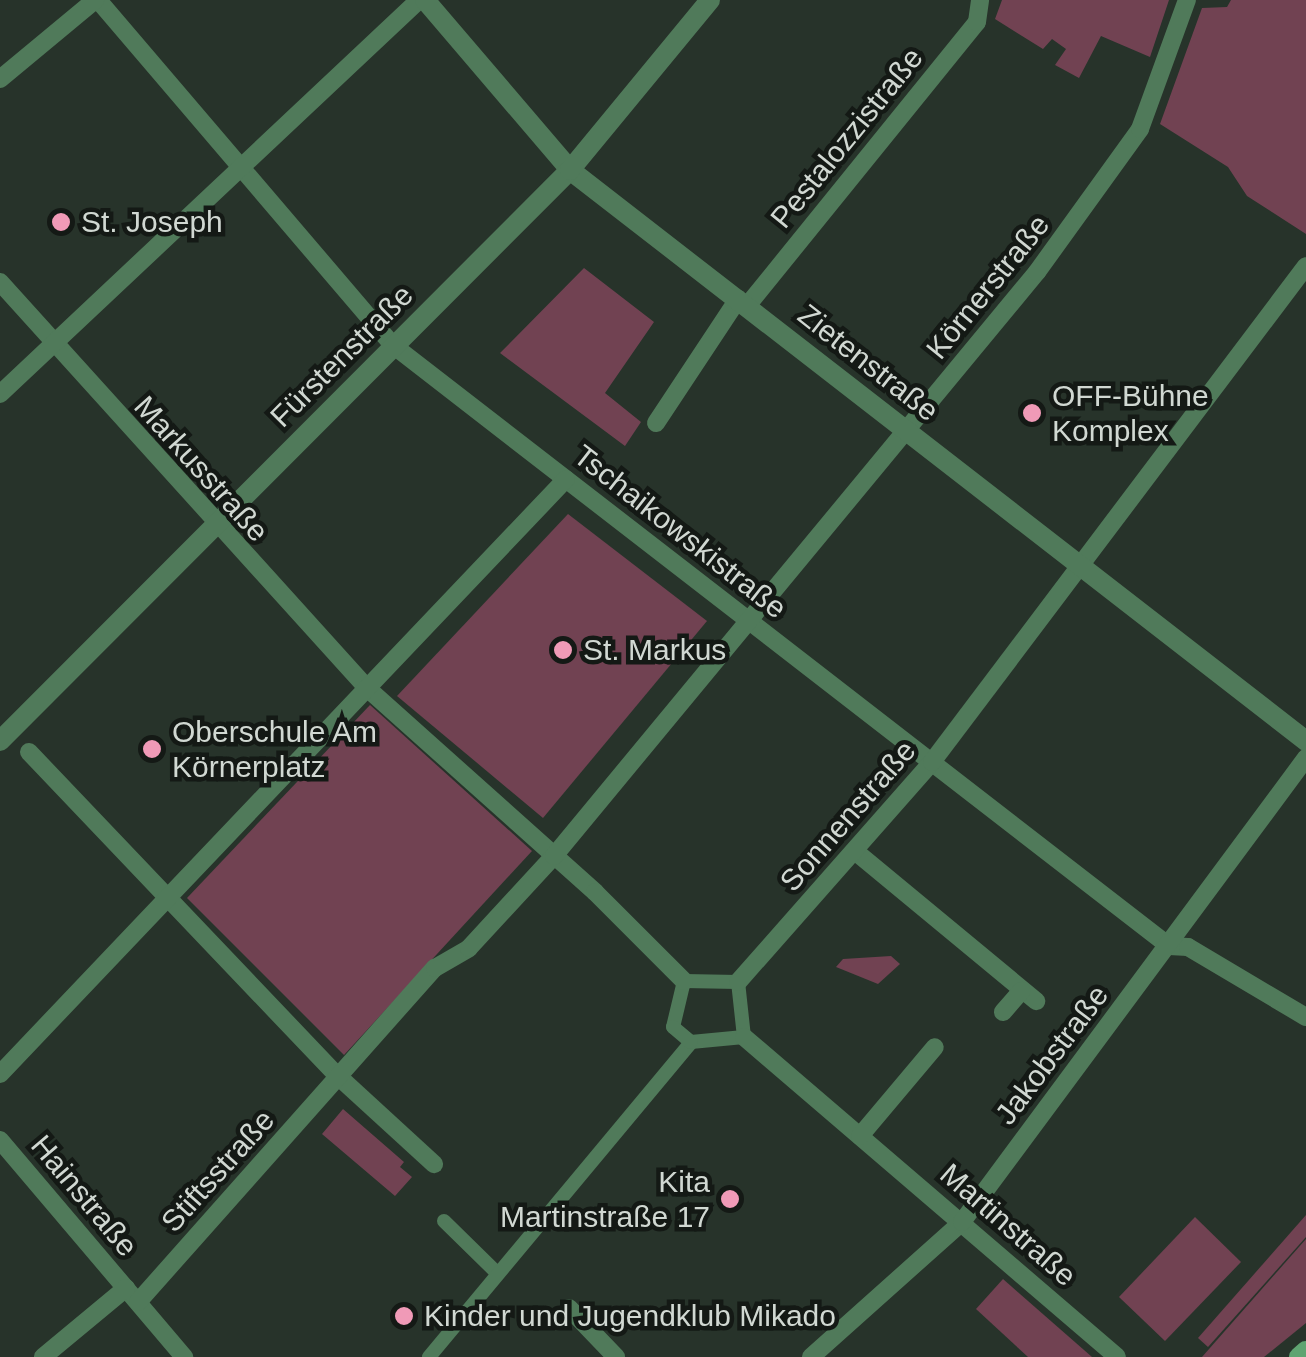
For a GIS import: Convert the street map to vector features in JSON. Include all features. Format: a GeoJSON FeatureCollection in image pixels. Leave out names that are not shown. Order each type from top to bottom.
{"type":"FeatureCollection","features":[{"type":"Feature","properties":{"kind":"main road"},"geometry":{"type":"LineString","coordinates":[[1299,1357],[1306,1352]]}},
{"type":"Feature","properties":{"kind":"street"},"geometry":{"type":"LineString","coordinates":[[0,79],[96,0]]}},
{"type":"Feature","properties":{"kind":"street","name":"Tschaikowskistraße"},"geometry":{"type":"LineString","coordinates":[[96,0],[394,346],[1169,946],[1188,947],[1306,1017]]}},
{"type":"Feature","properties":{"kind":"street"},"geometry":{"type":"LineString","coordinates":[[0,394],[422,0]]}},
{"type":"Feature","properties":{"kind":"street","name":"Zietenstraße"},"geometry":{"type":"LineString","coordinates":[[422,0],[570,170],[1306,742]]}},
{"type":"Feature","properties":{"kind":"street","name":"Fürstenstraße"},"geometry":{"type":"LineString","coordinates":[[0,741],[570,170],[710,0]]}},
{"type":"Feature","properties":{"kind":"street","name":"Pestalozzistraße"},"geometry":{"type":"LineString","coordinates":[[656,423],[742,302],[977,22],[980,0]]}},
{"type":"Feature","properties":{"kind":"street","name":"Körnerstraße"},"geometry":{"type":"LineString","coordinates":[[554,856],[751,622],[1109,176],[1170,60],[1187,0]]}},
{"type":"Feature","properties":{"kind":"street","name":"Sonnenstraße"},"geometry":{"type":"LineString","coordinates":[[738,982],[932,762],[1306,266]]}},
{"type":"Feature","properties":{"kind":"street","name":"Markusstraße"},"geometry":{"type":"LineString","coordinates":[[0,282],[214,526],[366,688],[554,856]]}},
{"type":"Feature","properties":{"kind":"street"},"geometry":{"type":"LineString","coordinates":[[0,1074],[566,479]]}},
{"type":"Feature","properties":{"kind":"street"},"geometry":{"type":"LineString","coordinates":[[29,752],[339,1077],[434,1164]]}},
{"type":"Feature","properties":{"kind":"street","name":"Jakobstraße"},"geometry":{"type":"LineString","coordinates":[[810,1357],[962,1222],[1306,758]]}},
{"type":"Feature","properties":{"kind":"street"},"geometry":{"type":"LineString","coordinates":[[856,852],[1028,996],[1004,1012]]}},
{"type":"Feature","properties":{"kind":"street"},"geometry":{"type":"LineString","coordinates":[[429,1357],[495,1271],[691,1042],[744,1037],[738,982],[684,981],[554,856]]}},
{"type":"Feature","properties":{"kind":"street","name":"Stiftsstraße"},"geometry":{"type":"LineString","coordinates":[[132,1295],[339,1077],[435,968],[469,948],[554,856]]}},
{"type":"Feature","properties":{"kind":"street"},"geometry":{"type":"LineString","coordinates":[[684,981],[674,1027],[691,1042]]}},
{"type":"Feature","properties":{"kind":"street","name":"Martinstraße"},"geometry":{"type":"LineString","coordinates":[[744,1037],[1118,1357]]}},
{"type":"Feature","properties":{"kind":"street"},"geometry":{"type":"LineString","coordinates":[[860,1136],[935,1047]]}},
{"type":"Feature","properties":{"kind":"street","name":"Hainstraße"},"geometry":{"type":"LineString","coordinates":[[0,1140],[184,1357]]}},
{"type":"Feature","properties":{"kind":"street"},"geometry":{"type":"LineString","coordinates":[[444,1222],[495,1271]]}},
{"type":"Feature","properties":{"kind":"street","name":"Hainstraße"},"geometry":{"type":"LineString","coordinates":[[43,1357],[132,1295]]}},
{"type":"Feature","properties":{"kind":"street"},"geometry":{"type":"LineString","coordinates":[[568,1308],[616,1357]]}},
{"type":"Feature","properties":{"kind":"shaded area"},"geometry":{"type":"Polygon","coordinates":[[[1002,0],[1169,0],[1150,57],[1101,36],[1079,78],[1055,65],[1066,49],[1052,39],[1043,49],[995,19],[1002,0]]]}},
{"type":"Feature","properties":{"kind":"shaded area"},"geometry":{"type":"Polygon","coordinates":[[[1231,0],[1306,0],[1306,234],[1247,196],[1228,167],[1160,124],[1202,8],[1227,7],[1231,0]]]}},
{"type":"Feature","properties":{"kind":"shaded area"},"geometry":{"type":"Polygon","coordinates":[[[584,268],[654,322],[605,393],[641,422],[625,446],[500,353],[584,268]]]}},
{"type":"Feature","properties":{"kind":"shaded area"},"geometry":{"type":"Polygon","coordinates":[[[568,514],[707,621],[543,818],[397,696],[568,514]]]}},
{"type":"Feature","properties":{"kind":"shaded area"},"geometry":{"type":"Polygon","coordinates":[[[370,705],[532,851],[344,1055],[187,898],[370,705]]]}},
{"type":"Feature","properties":{"kind":"shaded area"},"geometry":{"type":"Polygon","coordinates":[[[891,956],[900,964],[878,984],[836,967],[843,959],[891,956]]]}},
{"type":"Feature","properties":{"kind":"shaded area"},"geometry":{"type":"Polygon","coordinates":[[[343,1109],[404,1162],[400,1167],[412,1177],[395,1196],[322,1134],[343,1109]]]}},
{"type":"Feature","properties":{"kind":"shaded area"},"geometry":{"type":"Polygon","coordinates":[[[1306,1215],[1306,1237],[1208,1347],[1198,1338],[1306,1215]]]}},
{"type":"Feature","properties":{"kind":"shaded area"},"geometry":{"type":"Polygon","coordinates":[[[1195,1217],[1241,1262],[1165,1341],[1119,1297],[1195,1217]]]}},
{"type":"Feature","properties":{"kind":"shaded area"},"geometry":{"type":"Polygon","coordinates":[[[1306,1239],[1306,1323],[1264,1357],[1202,1357],[1306,1239]]]}},
{"type":"Feature","properties":{"kind":"shaded area"},"geometry":{"type":"Polygon","coordinates":[[[1003,1279],[1092,1357],[1028,1357],[976,1309],[1003,1279]]]}},
{"type":"Feature","properties":{"kind":"place","name":"St. Joseph"},"geometry":{"type":"Point","coordinates":[61,222]}},
{"type":"Feature","properties":{"kind":"place","name":"OFF-Bühne Komplex"},"geometry":{"type":"Point","coordinates":[1032,413]}},
{"type":"Feature","properties":{"kind":"place","name":"St. Markus"},"geometry":{"type":"Point","coordinates":[563,650]}},
{"type":"Feature","properties":{"kind":"place","name":"Oberschule Am Körnerplatz"},"geometry":{"type":"Point","coordinates":[152,749]}},
{"type":"Feature","properties":{"kind":"place","name":"Kita Martinstraße 17"},"geometry":{"type":"Point","coordinates":[730,1199]}},
{"type":"Feature","properties":{"kind":"place","name":"Kinder und Jugendklub Mikado"},"geometry":{"type":"Point","coordinates":[404,1316]}}]}
